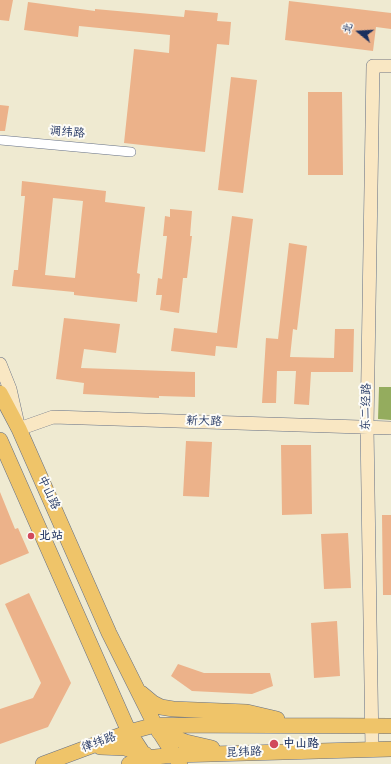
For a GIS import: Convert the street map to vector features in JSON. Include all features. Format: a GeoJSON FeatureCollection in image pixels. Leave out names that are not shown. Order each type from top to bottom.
{"type":"FeatureCollection","features":[{"type":"Feature","properties":{"kind":"main road","name":"中山路"},"geometry":{"type":"LineString","coordinates":[[0,394],[19,429],[109,633],[137,688],[154,728],[160,760]]}},
{"type":"Feature","properties":{"kind":"main road","name":"中山路"},"geometry":{"type":"LineString","coordinates":[[0,440],[129,732],[160,760]]}},
{"type":"Feature","properties":{"kind":"main road"},"geometry":{"type":"LineString","coordinates":[[105,678],[126,710],[154,728],[186,742],[241,753]]}},
{"type":"Feature","properties":{"kind":"main road"},"geometry":{"type":"LineString","coordinates":[[137,688],[144,697],[161,707],[173,709],[247,712],[295,725]]}},
{"type":"Feature","properties":{"kind":"main road"},"geometry":{"type":"LineString","coordinates":[[154,728],[295,725],[391,726]]}},
{"type":"Feature","properties":{"kind":"main road","name":"律纬路"},"geometry":{"type":"LineString","coordinates":[[43,764],[129,732],[154,728]]}},
{"type":"Feature","properties":{"kind":"main road"},"geometry":{"type":"LineString","coordinates":[[84,749],[115,746],[160,760]]}},
{"type":"Feature","properties":{"kind":"main road","name":"昆纬路"},"geometry":{"type":"LineString","coordinates":[[160,760],[241,753],[391,749]]}},
{"type":"Feature","properties":{"kind":"main road"},"geometry":{"type":"LineString","coordinates":[[208,764],[220,758],[241,753]]}},
{"type":"Feature","properties":{"kind":"main road"},"geometry":{"type":"LineString","coordinates":[[129,764],[160,760]]}},
{"type":"Feature","properties":{"kind":"street","name":"东二经路"},"geometry":{"type":"LineString","coordinates":[[372,749],[367,427],[373,66],[391,66]]}},
{"type":"Feature","properties":{"kind":"street","name":"调纬路"},"geometry":{"type":"LineString","coordinates":[[0,140],[132,152]]}},
{"type":"Feature","properties":{"kind":"street"},"geometry":{"type":"LineString","coordinates":[[0,364],[10,389],[19,429]]}},
{"type":"Feature","properties":{"kind":"street","name":"新大路"},"geometry":{"type":"LineString","coordinates":[[19,429],[53,418],[391,428]]}},
{"type":"Feature","properties":{"kind":"green space"},"geometry":{"type":"Polygon","coordinates":[[[379,387],[391,387],[391,420],[378,419],[379,387]]]}},
{"type":"Feature","properties":{"kind":"building"},"geometry":{"type":"Polygon","coordinates":[[[0,0],[13,0],[9,21],[0,20],[0,0]]]}},
{"type":"Feature","properties":{"kind":"building"},"geometry":{"type":"Polygon","coordinates":[[[289,1],[391,13],[391,29],[376,27],[373,51],[285,40],[289,1]]]}},
{"type":"Feature","properties":{"kind":"building"},"geometry":{"type":"Polygon","coordinates":[[[28,2],[95,11],[95,9],[184,17],[185,10],[218,13],[217,21],[231,22],[229,45],[217,44],[205,152],[124,143],[134,49],[169,53],[170,35],[79,26],[78,37],[24,30],[28,2]]]}},
{"type":"Feature","properties":{"kind":"building"},"geometry":{"type":"Polygon","coordinates":[[[231,77],[257,80],[243,193],[218,190],[231,77]]]}},
{"type":"Feature","properties":{"kind":"building"},"geometry":{"type":"Polygon","coordinates":[[[308,92],[342,92],[343,175],[308,175],[308,92]]]}},
{"type":"Feature","properties":{"kind":"building"},"geometry":{"type":"Polygon","coordinates":[[[0,105],[9,106],[5,131],[0,131],[0,105]]]}},
{"type":"Feature","properties":{"kind":"building"},"geometry":{"type":"Polygon","coordinates":[[[22,181],[106,191],[105,202],[145,207],[137,273],[140,274],[137,302],[74,295],[74,292],[12,286],[14,270],[18,270],[25,196],[21,196],[22,181]],[[53,198],[45,275],[75,278],[83,201],[53,198]]]}},
{"type":"Feature","properties":{"kind":"building"},"geometry":{"type":"Polygon","coordinates":[[[170,209],[192,211],[190,236],[192,236],[187,278],[183,278],[179,313],[160,310],[162,295],[156,295],[158,278],[162,279],[167,236],[163,236],[165,216],[170,217],[170,209]]]}},
{"type":"Feature","properties":{"kind":"building"},"geometry":{"type":"Polygon","coordinates":[[[232,216],[253,219],[237,348],[216,346],[215,356],[171,351],[174,328],[217,333],[232,216]]]}},
{"type":"Feature","properties":{"kind":"building"},"geometry":{"type":"Polygon","coordinates":[[[289,243],[307,246],[297,330],[293,329],[290,357],[334,358],[335,329],[354,329],[353,372],[311,372],[309,405],[294,404],[296,371],[277,371],[276,403],[262,403],[266,338],[278,339],[289,243]]]}},
{"type":"Feature","properties":{"kind":"building"},"geometry":{"type":"Polygon","coordinates":[[[64,318],[120,324],[116,353],[84,349],[81,368],[195,372],[195,397],[159,396],[159,398],[83,394],[84,383],[56,379],[64,318]]]}},
{"type":"Feature","properties":{"kind":"building"},"geometry":{"type":"Polygon","coordinates":[[[186,441],[212,442],[209,497],[183,496],[186,441]]]}},
{"type":"Feature","properties":{"kind":"building"},"geometry":{"type":"Polygon","coordinates":[[[281,445],[311,445],[312,514],[282,515],[281,445]]]}},
{"type":"Feature","properties":{"kind":"building"},"geometry":{"type":"Polygon","coordinates":[[[0,492],[15,529],[18,528],[29,553],[0,565],[0,492]]]}},
{"type":"Feature","properties":{"kind":"building"},"geometry":{"type":"Polygon","coordinates":[[[382,515],[391,515],[391,595],[383,595],[382,515]]]}},
{"type":"Feature","properties":{"kind":"building"},"geometry":{"type":"Polygon","coordinates":[[[348,533],[351,588],[324,589],[321,534],[348,533]]]}},
{"type":"Feature","properties":{"kind":"building"},"geometry":{"type":"Polygon","coordinates":[[[29,593],[71,683],[48,727],[0,744],[0,709],[33,698],[41,683],[5,604],[29,593]]]}},
{"type":"Feature","properties":{"kind":"building"},"geometry":{"type":"Polygon","coordinates":[[[337,621],[340,676],[314,678],[311,623],[337,621]]]}},
{"type":"Feature","properties":{"kind":"building"},"geometry":{"type":"Polygon","coordinates":[[[178,664],[204,673],[270,673],[273,686],[252,694],[192,691],[171,676],[178,664]]]}},
{"type":"Feature","properties":{"kind":"place","name":"北站"},"geometry":{"type":"Point","coordinates":[31,536]}},
{"type":"Feature","properties":{"kind":"place","name":"中山路"},"geometry":{"type":"Point","coordinates":[274,744]}}]}
